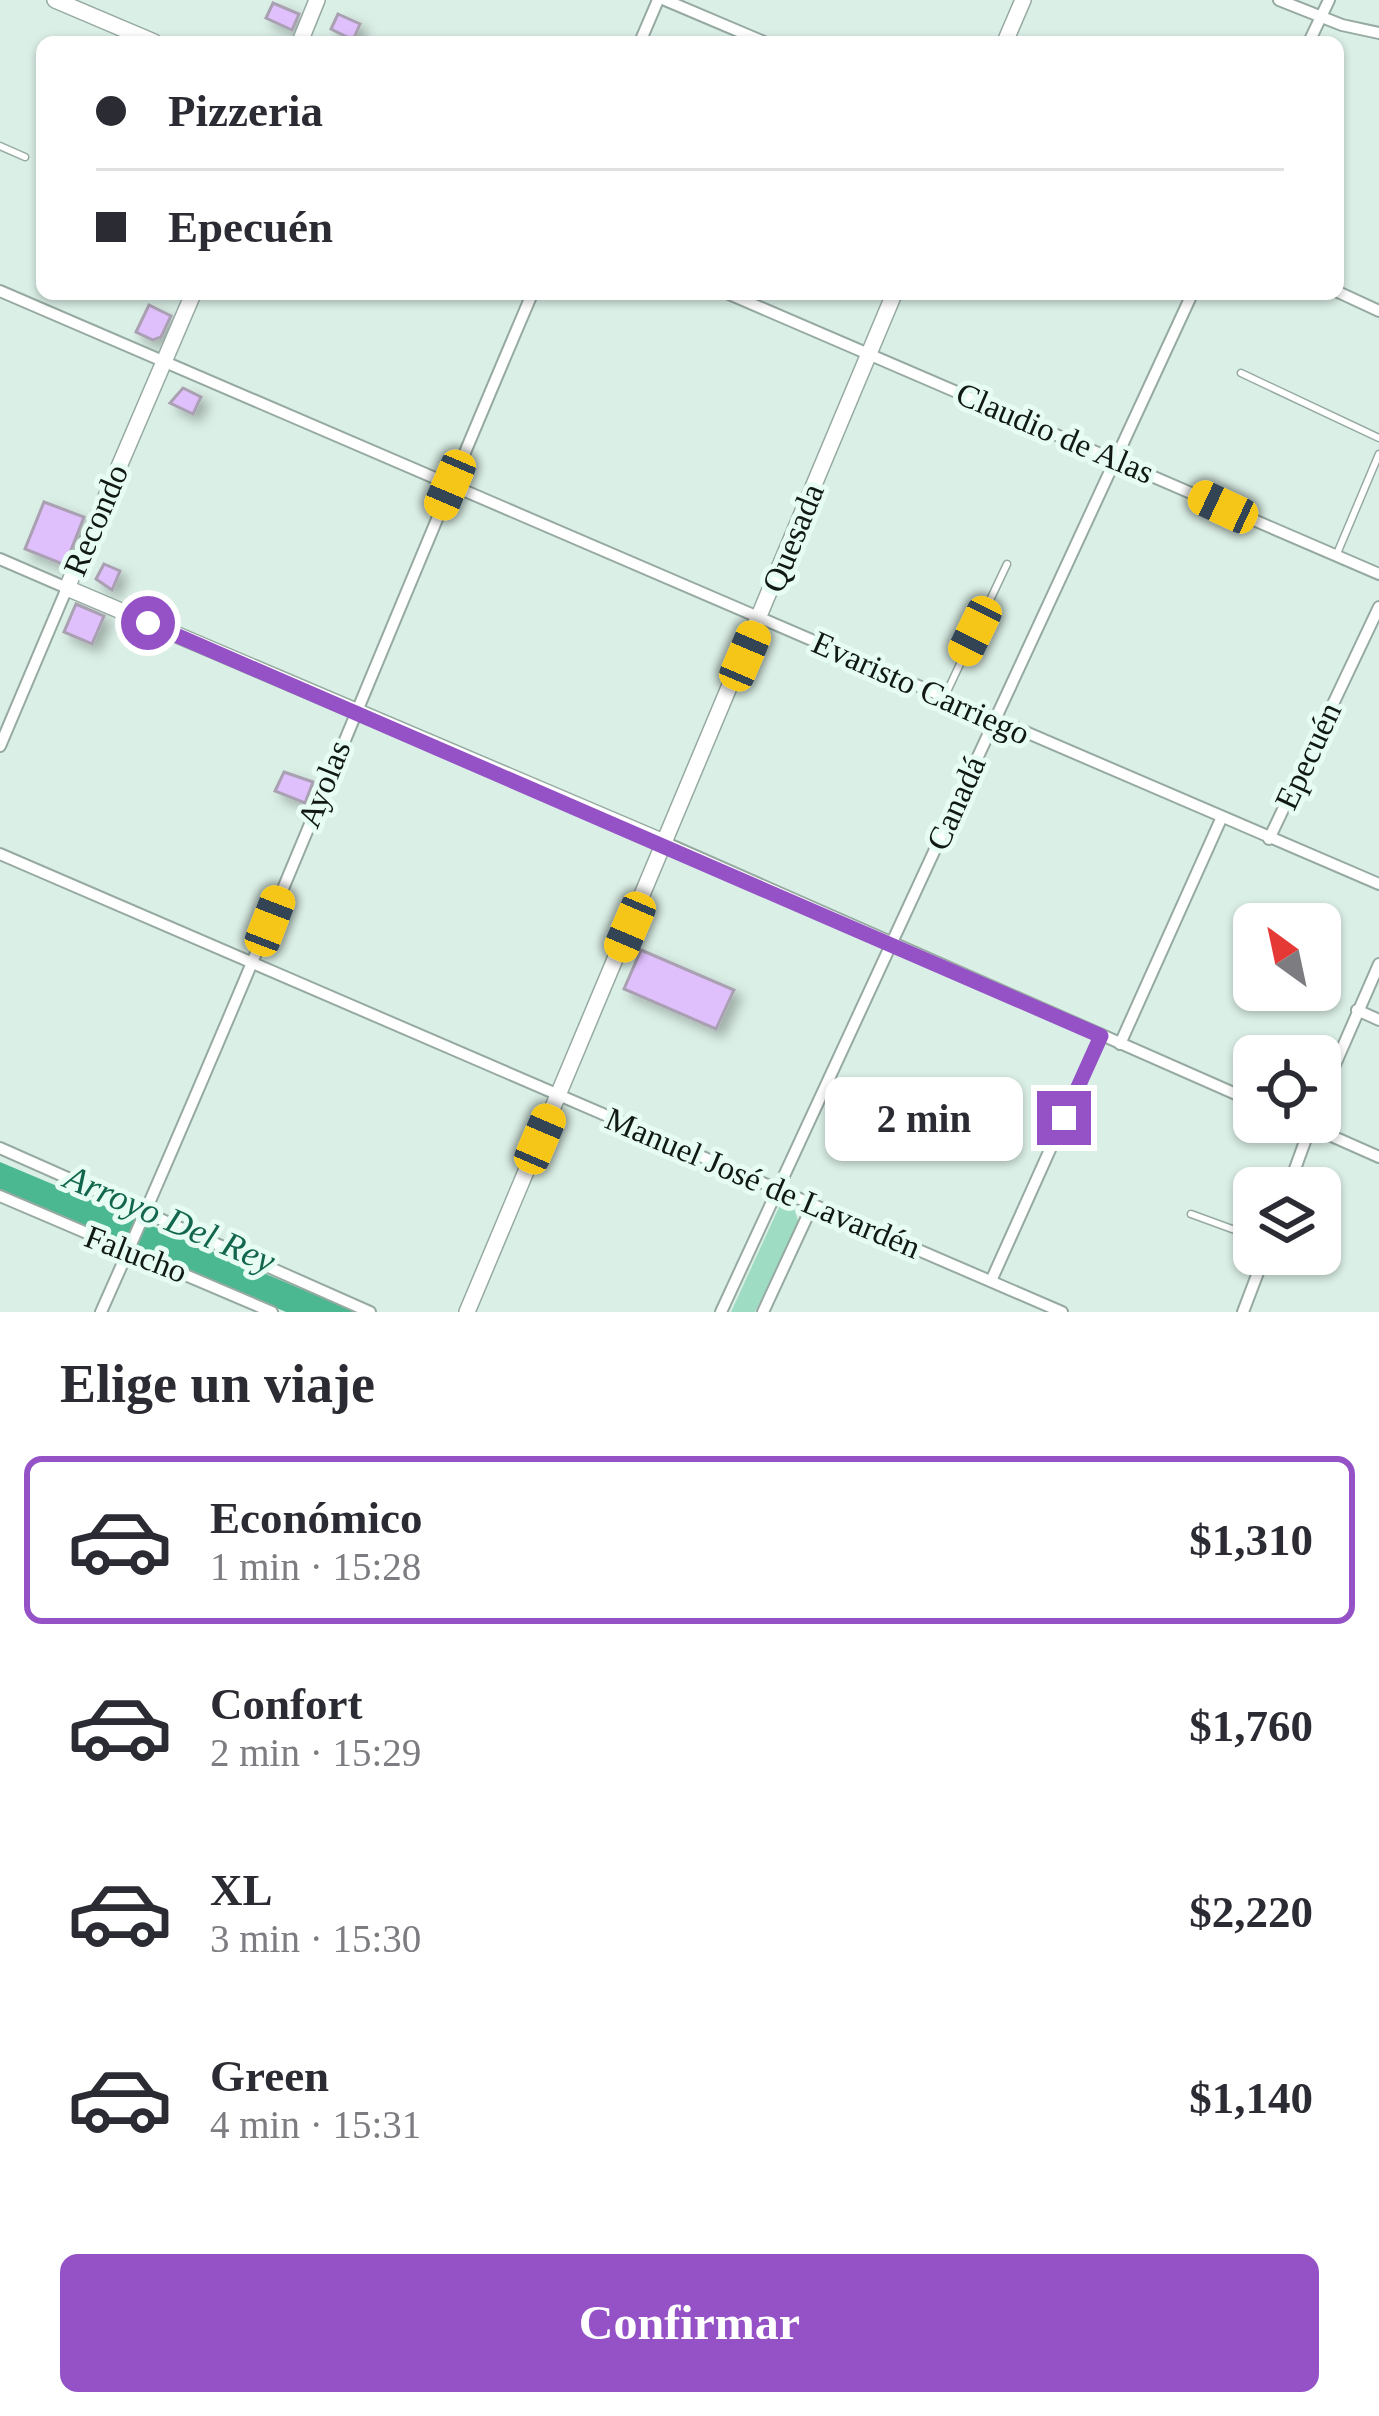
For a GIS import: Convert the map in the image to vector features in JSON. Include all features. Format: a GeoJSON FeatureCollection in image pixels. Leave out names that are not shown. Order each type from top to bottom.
{"type":"FeatureCollection","features":[{"type":"Feature","properties":{"kind":"street"},"geometry":{"type":"LineString","coordinates":[[55,0],[140,36]]}},
{"type":"Feature","properties":{"kind":"street"},"geometry":{"type":"LineString","coordinates":[[302,36],[317,0]]}},
{"type":"Feature","properties":{"kind":"street"},"geometry":{"type":"LineString","coordinates":[[643,36],[662,0],[749,36]]}},
{"type":"Feature","properties":{"kind":"street"},"geometry":{"type":"LineString","coordinates":[[1008,36],[1023,0]]}},
{"type":"Feature","properties":{"kind":"street"},"geometry":{"type":"LineString","coordinates":[[1279,0],[1321,18],[1379,33]]}},
{"type":"Feature","properties":{"kind":"street"},"geometry":{"type":"LineString","coordinates":[[1313,36],[1329,0]]}},
{"type":"Feature","properties":{"kind":"street","name":"Evaristo Carriego"},"geometry":{"type":"LineString","coordinates":[[0,291],[1379,884]]}},
{"type":"Feature","properties":{"kind":"street"},"geometry":{"type":"LineString","coordinates":[[1344,295],[1379,310]]}},
{"type":"Feature","properties":{"kind":"street","name":"Recondo"},"geometry":{"type":"LineString","coordinates":[[0,746],[191,300]]}},
{"type":"Feature","properties":{"kind":"street","name":"Ayolas"},"geometry":{"type":"LineString","coordinates":[[101,1312],[254,963],[353,711],[529,300]]}},
{"type":"Feature","properties":{"kind":"street","name":"Claudio de Alas"},"geometry":{"type":"LineString","coordinates":[[743,300],[1118,457],[1379,574]]}},
{"type":"Feature","properties":{"kind":"street","name":"Quesada"},"geometry":{"type":"LineString","coordinates":[[467,1312],[891,300]]}},
{"type":"Feature","properties":{"kind":"street","name":"Canadá"},"geometry":{"type":"LineString","coordinates":[[722,1312],[1189,300]]}},
{"type":"Feature","properties":{"kind":"street"},"geometry":{"type":"LineString","coordinates":[[0,559],[666,843],[1233,1093]]}},
{"type":"Feature","properties":{"kind":"street","name":"Epecuén"},"geometry":{"type":"LineString","coordinates":[[1269,839],[1379,607]]}},
{"type":"Feature","properties":{"kind":"street","name":"Epecuén"},"geometry":{"type":"LineString","coordinates":[[1120,1044],[1221,819]]}},
{"type":"Feature","properties":{"kind":"street","name":"Manuel José de Lavardén"},"geometry":{"type":"LineString","coordinates":[[0,854],[1062,1312]]}},
{"type":"Feature","properties":{"kind":"street"},"geometry":{"type":"LineString","coordinates":[[1341,1048],[1379,964]]}},
{"type":"Feature","properties":{"kind":"street"},"geometry":{"type":"LineString","coordinates":[[1357,1010],[1379,1020]]}},
{"type":"Feature","properties":{"kind":"street"},"geometry":{"type":"LineString","coordinates":[[991,1281],[1101,1036]]}},
{"type":"Feature","properties":{"kind":"street"},"geometry":{"type":"LineString","coordinates":[[1341,1140],[1379,1157]]}},
{"type":"Feature","properties":{"kind":"street","name":"Falucho"},"geometry":{"type":"LineString","coordinates":[[0,1148],[370,1312]]}},
{"type":"Feature","properties":{"kind":"street","name":"Falucho"},"geometry":{"type":"LineString","coordinates":[[0,1196],[272,1312]]}},
{"type":"Feature","properties":{"kind":"street"},"geometry":{"type":"LineString","coordinates":[[763,1312],[813,1204]]}},
{"type":"Feature","properties":{"kind":"street"},"geometry":{"type":"LineString","coordinates":[[1243,1312],[1257,1275]]}},
{"type":"Feature","properties":{"kind":"lane"},"geometry":{"type":"LineString","coordinates":[[0,146],[25,157]]}},
{"type":"Feature","properties":{"kind":"lane"},"geometry":{"type":"LineString","coordinates":[[1241,373],[1379,438]]}},
{"type":"Feature","properties":{"kind":"lane"},"geometry":{"type":"LineString","coordinates":[[1336,556],[1379,454]]}},
{"type":"Feature","properties":{"kind":"lane"},"geometry":{"type":"LineString","coordinates":[[944,698],[1007,564]]}},
{"type":"Feature","properties":{"kind":"lane"},"geometry":{"type":"LineString","coordinates":[[1191,1214],[1233,1229]]}},
{"type":"Feature","properties":{"kind":"shaded area"},"geometry":{"type":"Polygon","coordinates":[[[0,1162],[356,1312],[286,1312],[0,1189],[0,1162]]]}},
{"type":"Feature","properties":{"kind":"shaded area"},"geometry":{"type":"Polygon","coordinates":[[[780,1205],[794,1208],[799,1224],[755,1312],[731,1312],[780,1205]]]}},
{"type":"Feature","properties":{"kind":"building"},"geometry":{"type":"Polygon","coordinates":[[[273,3],[299,14],[292,30],[266,18],[273,3]]]}},
{"type":"Feature","properties":{"kind":"building"},"geometry":{"type":"Polygon","coordinates":[[[338,14],[360,24],[355,36],[331,29],[338,14]]]}},
{"type":"Feature","properties":{"kind":"building"},"geometry":{"type":"Polygon","coordinates":[[[149,305],[171,316],[161,337],[153,340],[136,332],[149,305]]]}},
{"type":"Feature","properties":{"kind":"building"},"geometry":{"type":"Polygon","coordinates":[[[183,388],[201,397],[193,414],[170,403],[183,388]]]}},
{"type":"Feature","properties":{"kind":"building"},"geometry":{"type":"Polygon","coordinates":[[[44,502],[84,517],[65,565],[25,549],[44,502]]]}},
{"type":"Feature","properties":{"kind":"building"},"geometry":{"type":"Polygon","coordinates":[[[104,564],[120,571],[112,590],[96,579],[104,564]]]}},
{"type":"Feature","properties":{"kind":"building"},"geometry":{"type":"Polygon","coordinates":[[[76,604],[104,616],[92,644],[64,632],[76,604]]]}},
{"type":"Feature","properties":{"kind":"building"},"geometry":{"type":"Polygon","coordinates":[[[284,772],[313,782],[305,803],[275,791],[284,772]]]}},
{"type":"Feature","properties":{"kind":"building"},"geometry":{"type":"Polygon","coordinates":[[[641,950],[734,990],[716,1029],[624,989],[641,950]]]}},
{"type":"Feature","properties":{"kind":"route"},"geometry":{"type":"LineString","coordinates":[[148,623],[666,843],[1101,1036],[1064,1118]]}},
{"type":"Feature","properties":{"kind":"water label","name":"Arroyo Del Rey"},"geometry":{"type":"Point","coordinates":[170,1219]}}]}
